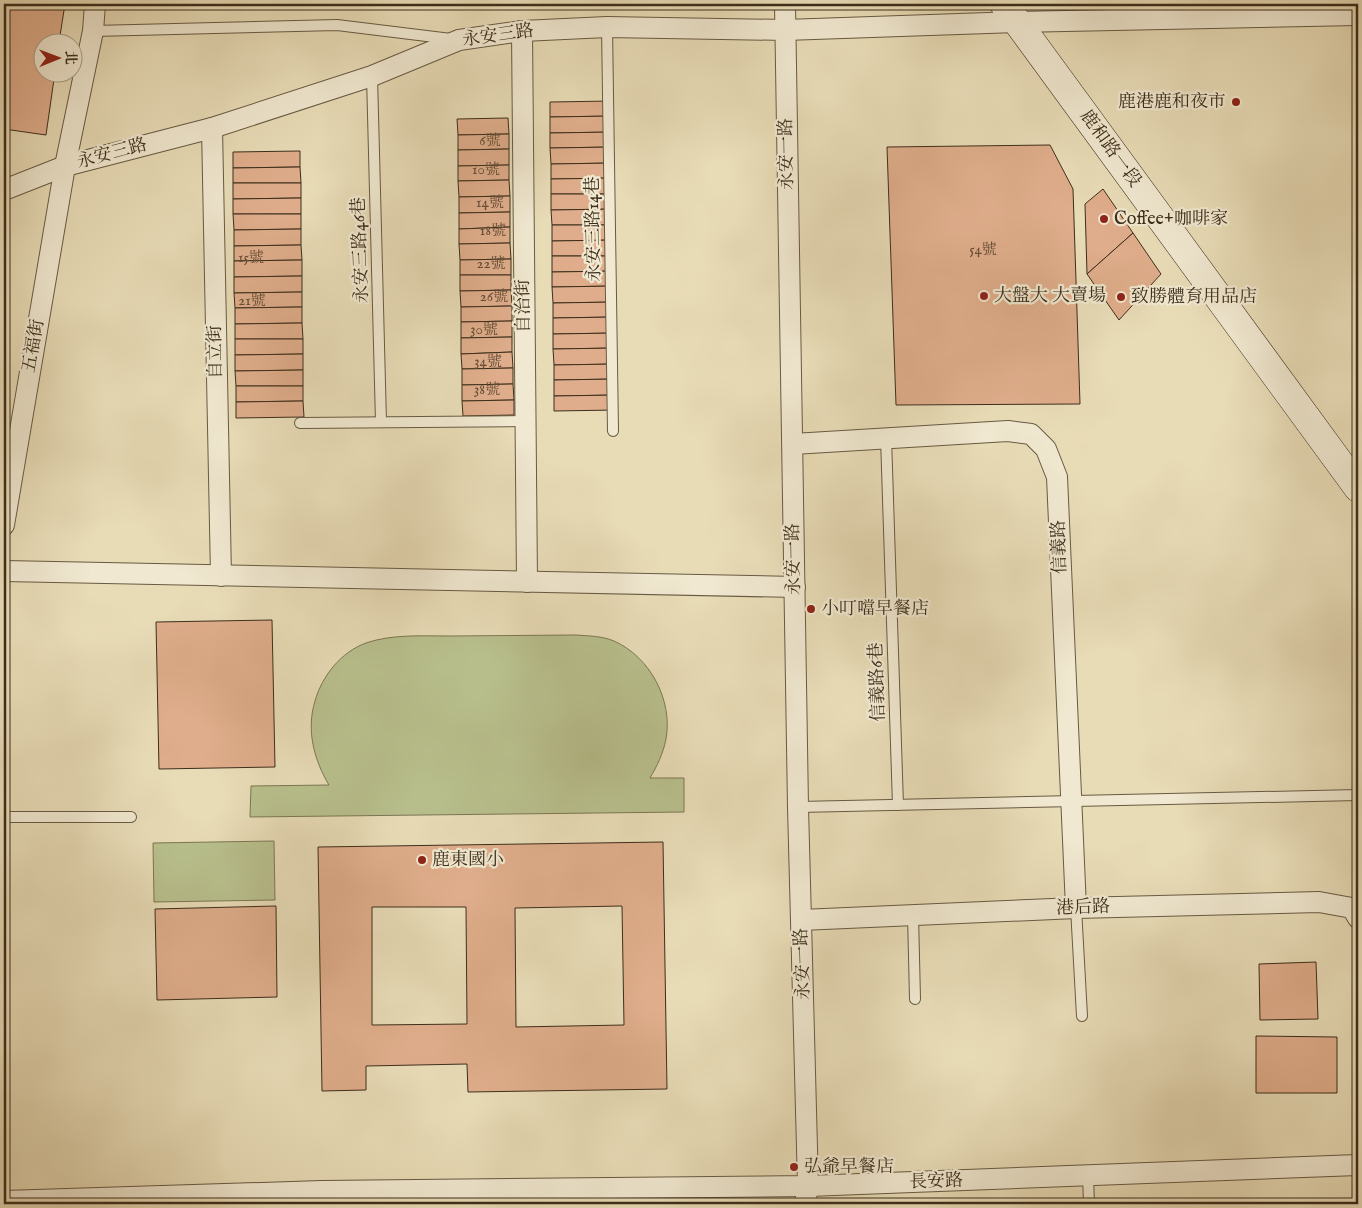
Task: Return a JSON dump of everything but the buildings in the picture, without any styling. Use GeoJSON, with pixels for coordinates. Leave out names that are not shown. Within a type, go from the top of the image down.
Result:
{"type":"FeatureCollection","features":[{"type":"Feature","properties":{"kind":"main road","name":"鹿和路一段"},"geometry":{"type":"LineString","coordinates":[[1011,13],[1358,488]]}},
{"type":"Feature","properties":{"kind":"street","name":"五福街"},"geometry":{"type":"LineString","coordinates":[[4,525],[65,166],[93,31],[95,4]]}},
{"type":"Feature","properties":{"kind":"street","name":"永安一路"},"geometry":{"type":"LineString","coordinates":[[785,4],[798,807],[807,1195]]}},
{"type":"Feature","properties":{"kind":"street","name":"永安三路"},"geometry":{"type":"LineString","coordinates":[[4,190],[65,166],[212,128],[372,76],[459,40],[522,31],[607,27],[784,30],[1011,13],[1358,16]]}},
{"type":"Feature","properties":{"kind":"street","name":"自治街"},"geometry":{"type":"LineString","coordinates":[[522,31],[527,582]]}},
{"type":"Feature","properties":{"kind":"street","name":"自立街"},"geometry":{"type":"LineString","coordinates":[[212,128],[221,576]]}},
{"type":"Feature","properties":{"kind":"street","name":"信義路"},"geometry":{"type":"LineString","coordinates":[[793,444],[1008,431],[1031,434],[1046,449],[1057,477],[1076,908]]}},
{"type":"Feature","properties":{"kind":"street"},"geometry":{"type":"LineString","coordinates":[[4,571],[795,588]]}},
{"type":"Feature","properties":{"kind":"street","name":"港后路"},"geometry":{"type":"LineString","coordinates":[[801,920],[1076,908],[1319,902],[1352,908],[1358,918]]}},
{"type":"Feature","properties":{"kind":"street","name":"長安路"},"geometry":{"type":"LineString","coordinates":[[4,1200],[807,1195],[1088,1176],[1358,1165]]}},
{"type":"Feature","properties":{"kind":"lane"},"geometry":{"type":"LineString","coordinates":[[93,31],[337,25],[459,40]]}},
{"type":"Feature","properties":{"kind":"lane","name":"永安三路14巷"},"geometry":{"type":"LineString","coordinates":[[607,27],[613,431]]}},
{"type":"Feature","properties":{"kind":"lane","name":"永安三路46巷"},"geometry":{"type":"LineString","coordinates":[[372,76],[382,422]]}},
{"type":"Feature","properties":{"kind":"lane"},"geometry":{"type":"LineString","coordinates":[[300,423],[526,421]]}},
{"type":"Feature","properties":{"kind":"lane","name":"信義路6巷"},"geometry":{"type":"LineString","coordinates":[[886,438],[898,805]]}},
{"type":"Feature","properties":{"kind":"lane"},"geometry":{"type":"LineString","coordinates":[[798,807],[1358,795]]}},
{"type":"Feature","properties":{"kind":"lane"},"geometry":{"type":"LineString","coordinates":[[4,817],[131,818]]}},
{"type":"Feature","properties":{"kind":"lane"},"geometry":{"type":"LineString","coordinates":[[1076,908],[1082,1016]]}},
{"type":"Feature","properties":{"kind":"lane"},"geometry":{"type":"LineString","coordinates":[[913,914],[915,999]]}},
{"type":"Feature","properties":{"kind":"lane"},"geometry":{"type":"LineString","coordinates":[[1088,1176],[1089,1204]]}},
{"type":"Feature","properties":{"kind":"green space"},"geometry":{"type":"Polygon","coordinates":[[[576,635],[605,638],[627,648],[648,669],[656,681],[666,709],[667,724],[663,750],[650,778],[684,778],[684,812],[250,817],[251,786],[329,785],[319,765],[313,744],[312,712],[322,683],[334,666],[348,652],[376,640],[407,636],[576,635]]]}},
{"type":"Feature","properties":{"kind":"green space"},"geometry":{"type":"Polygon","coordinates":[[[274,841],[275,900],[154,902],[153,843],[274,841]]]}},
{"type":"Feature","properties":{"kind":"place","name":"鹿港鹿和夜市"},"geometry":{"type":"Point","coordinates":[1236,102]}},
{"type":"Feature","properties":{"kind":"place","name":"Coffee+咖啡家"},"geometry":{"type":"Point","coordinates":[1104,219]}},
{"type":"Feature","properties":{"kind":"place","name":"大盤大 大賣場"},"geometry":{"type":"Point","coordinates":[984,296]}},
{"type":"Feature","properties":{"kind":"place","name":"致勝體育用品店"},"geometry":{"type":"Point","coordinates":[1121,297]}},
{"type":"Feature","properties":{"kind":"place","name":"小叮噹早餐店"},"geometry":{"type":"Point","coordinates":[811,609]}},
{"type":"Feature","properties":{"kind":"place","name":"鹿東國小"},"geometry":{"type":"Point","coordinates":[422,860]}},
{"type":"Feature","properties":{"kind":"place","name":"弘爺早餐店"},"geometry":{"type":"Point","coordinates":[794,1167]}}]}
